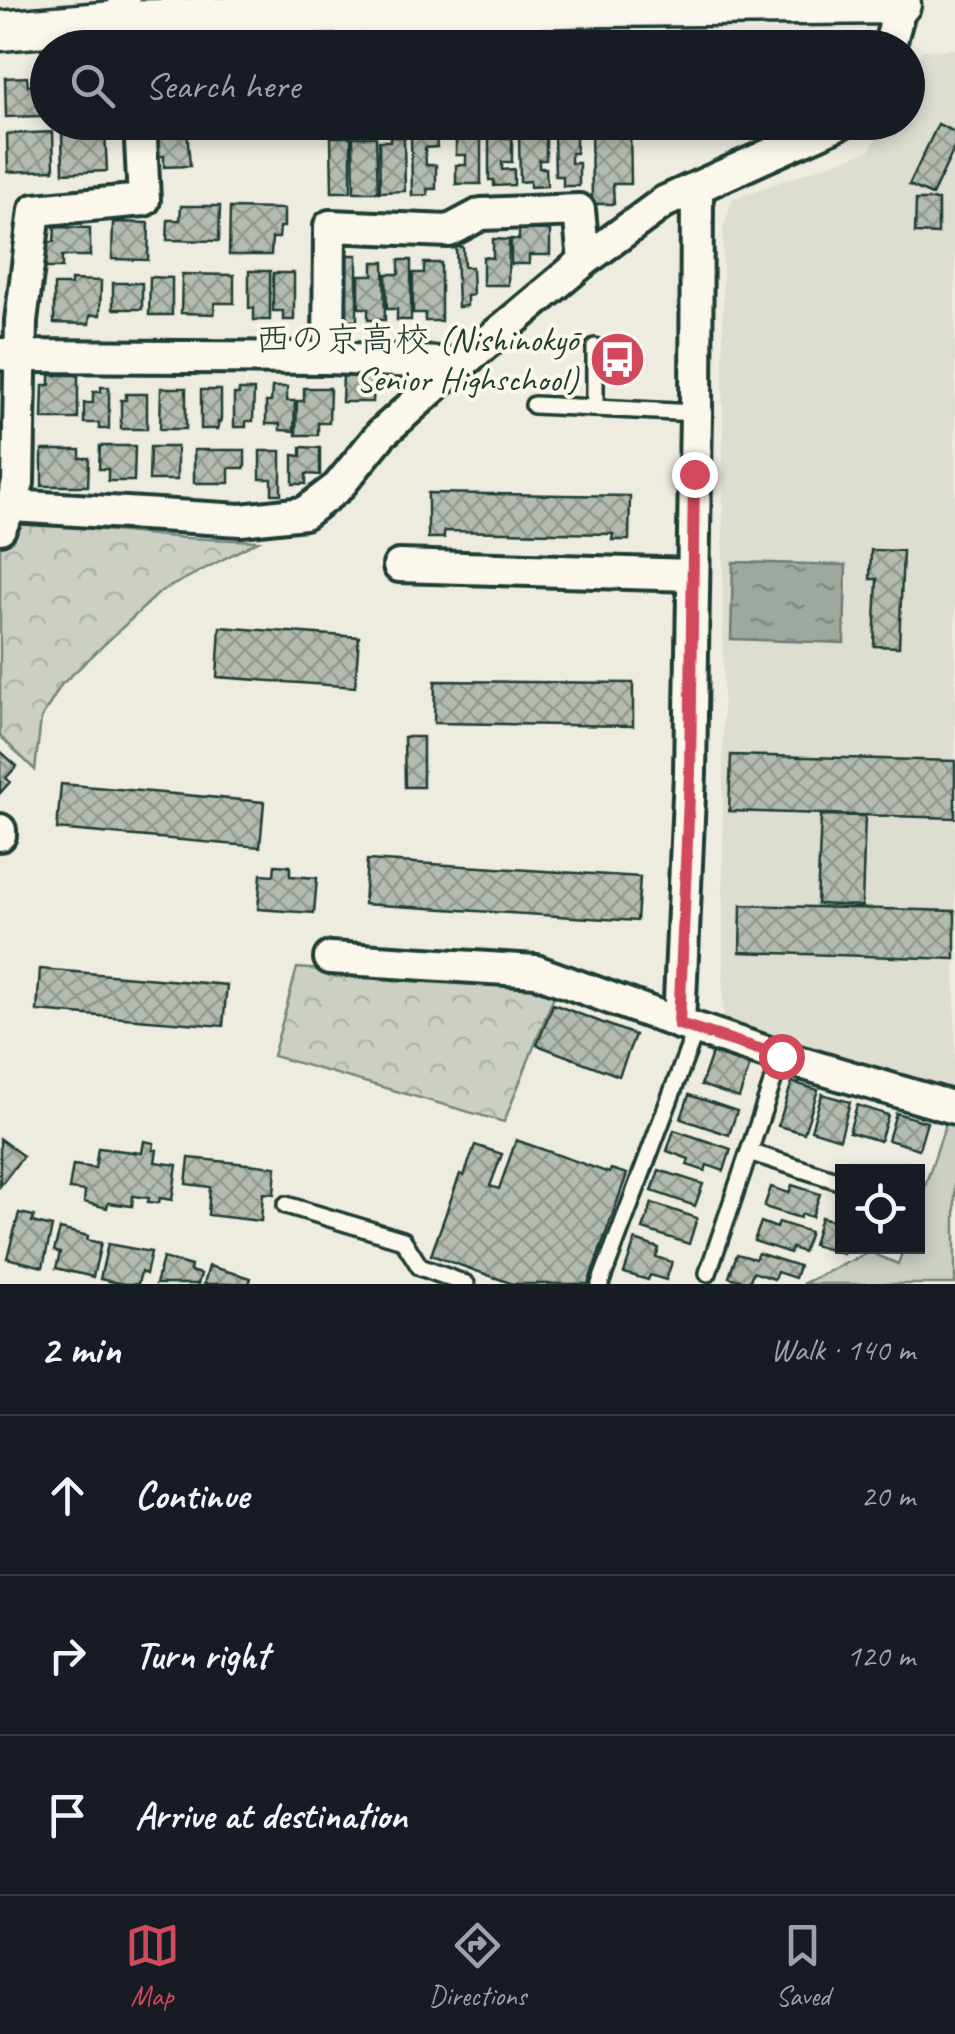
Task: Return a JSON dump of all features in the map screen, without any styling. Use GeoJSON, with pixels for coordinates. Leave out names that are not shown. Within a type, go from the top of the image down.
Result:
{"type":"FeatureCollection","features":[{"type":"Feature","properties":{"kind":"street"},"geometry":{"type":"LineString","coordinates":[[0,31],[601,7],[905,1],[895,30]]}},
{"type":"Feature","properties":{"kind":"street"},"geometry":{"type":"LineString","coordinates":[[141,140],[144,200],[35,210],[20,322],[10,355],[18,483],[6,517],[242,520],[304,513],[338,487],[381,434],[584,261],[664,202],[802,140]]}},
{"type":"Feature","properties":{"kind":"street"},"geometry":{"type":"LineString","coordinates":[[687,1026],[697,188]]}},
{"type":"Feature","properties":{"kind":"street"},"geometry":{"type":"LineString","coordinates":[[329,358],[330,226],[450,231],[480,214],[580,210],[584,261]]}},
{"type":"Feature","properties":{"kind":"street"},"geometry":{"type":"LineString","coordinates":[[10,355],[329,358],[462,364]]}},
{"type":"Feature","properties":{"kind":"street"},"geometry":{"type":"LineString","coordinates":[[398,566],[692,575]]}},
{"type":"Feature","properties":{"kind":"street"},"geometry":{"type":"LineString","coordinates":[[330,958],[536,971],[687,1026],[955,1108]]}},
{"type":"Feature","properties":{"kind":"lane"},"geometry":{"type":"LineString","coordinates":[[595,348],[595,408]]}},
{"type":"Feature","properties":{"kind":"lane"},"geometry":{"type":"LineString","coordinates":[[534,405],[696,413]]}},
{"type":"Feature","properties":{"kind":"lane"},"geometry":{"type":"LineString","coordinates":[[600,1284],[687,1026]]}},
{"type":"Feature","properties":{"kind":"lane"},"geometry":{"type":"LineString","coordinates":[[708,1273],[781,1056]]}},
{"type":"Feature","properties":{"kind":"lane"},"geometry":{"type":"LineString","coordinates":[[749,1152],[835,1180]]}},
{"type":"Feature","properties":{"kind":"lane"},"geometry":{"type":"LineString","coordinates":[[286,1205],[402,1240],[420,1267],[466,1284]]}},
{"type":"Feature","properties":{"kind":"shaded area"},"geometry":{"type":"Polygon","coordinates":[[[955,49],[955,1092],[723,1024],[723,230],[732,199],[870,150],[875,140],[925,140],[925,50],[955,49]]]}},
{"type":"Feature","properties":{"kind":"green space"},"geometry":{"type":"Polygon","coordinates":[[[10,521],[258,541],[160,592],[61,685],[41,719],[35,770],[0,736],[0,547],[10,521]]]}},
{"type":"Feature","properties":{"kind":"green space"},"geometry":{"type":"Polygon","coordinates":[[[297,968],[523,985],[554,996],[504,1122],[273,1056],[297,968]]]}},
{"type":"Feature","properties":{"kind":"green space"},"geometry":{"type":"Polygon","coordinates":[[[949,1114],[955,1116],[955,1284],[802,1284],[866,1254],[898,1264],[902,1254],[925,1254],[925,1186],[949,1114]]]}},
{"type":"Feature","properties":{"kind":"water"},"geometry":{"type":"Polygon","coordinates":[[[733,562],[846,565],[844,643],[731,639],[733,562]]]}},
{"type":"Feature","properties":{"kind":"building"},"geometry":{"type":"Polygon","coordinates":[[[27,77],[30,116],[6,117],[5,78],[27,77]]]}},
{"type":"Feature","properties":{"kind":"building"},"geometry":{"type":"Polygon","coordinates":[[[938,124],[955,132],[955,147],[932,195],[909,185],[938,124]]]}},
{"type":"Feature","properties":{"kind":"building"},"geometry":{"type":"Polygon","coordinates":[[[30,133],[30,140],[53,140],[54,170],[8,172],[7,134],[30,133]]]}},
{"type":"Feature","properties":{"kind":"building"},"geometry":{"type":"Polygon","coordinates":[[[62,140],[105,140],[107,171],[63,173],[62,140]]]}},
{"type":"Feature","properties":{"kind":"building"},"geometry":{"type":"Polygon","coordinates":[[[156,140],[188,140],[190,166],[164,167],[164,156],[157,156],[156,140]]]}},
{"type":"Feature","properties":{"kind":"building"},"geometry":{"type":"Polygon","coordinates":[[[331,140],[351,140],[351,192],[332,192],[331,140]]]}},
{"type":"Feature","properties":{"kind":"building"},"geometry":{"type":"Polygon","coordinates":[[[353,140],[376,140],[378,192],[354,192],[353,140]]]}},
{"type":"Feature","properties":{"kind":"building"},"geometry":{"type":"Polygon","coordinates":[[[404,140],[405,191],[380,192],[379,141],[404,140]]]}},
{"type":"Feature","properties":{"kind":"building"},"geometry":{"type":"Polygon","coordinates":[[[411,140],[436,140],[437,147],[425,148],[426,165],[436,165],[436,189],[427,189],[428,195],[412,196],[411,140]]]}},
{"type":"Feature","properties":{"kind":"building"},"geometry":{"type":"Polygon","coordinates":[[[456,140],[481,140],[481,184],[456,184],[456,165],[466,165],[466,155],[456,155],[456,140]]]}},
{"type":"Feature","properties":{"kind":"building"},"geometry":{"type":"Polygon","coordinates":[[[489,140],[512,140],[512,162],[502,162],[502,170],[514,169],[514,185],[494,186],[494,180],[489,180],[489,140]]]}},
{"type":"Feature","properties":{"kind":"building"},"geometry":{"type":"Polygon","coordinates":[[[519,140],[546,140],[546,160],[539,160],[539,168],[546,168],[547,186],[530,187],[530,181],[520,182],[519,140]]]}},
{"type":"Feature","properties":{"kind":"building"},"geometry":{"type":"Polygon","coordinates":[[[554,140],[576,140],[571,163],[579,163],[579,186],[563,186],[563,176],[555,176],[554,140]]]}},
{"type":"Feature","properties":{"kind":"building"},"geometry":{"type":"Polygon","coordinates":[[[591,140],[630,140],[631,184],[613,184],[614,204],[592,204],[591,140]]]}},
{"type":"Feature","properties":{"kind":"building"},"geometry":{"type":"Polygon","coordinates":[[[916,200],[938,200],[938,234],[915,233],[916,200]]]}},
{"type":"Feature","properties":{"kind":"building"},"geometry":{"type":"Polygon","coordinates":[[[181,206],[220,206],[219,241],[167,240],[168,220],[180,220],[181,206]]]}},
{"type":"Feature","properties":{"kind":"building"},"geometry":{"type":"Polygon","coordinates":[[[230,208],[284,209],[284,227],[280,227],[279,238],[272,238],[271,255],[229,255],[230,208]]]}},
{"type":"Feature","properties":{"kind":"building"},"geometry":{"type":"Polygon","coordinates":[[[113,222],[149,223],[148,260],[112,259],[113,222]]]}},
{"type":"Feature","properties":{"kind":"building"},"geometry":{"type":"Polygon","coordinates":[[[55,227],[90,228],[90,256],[62,256],[62,268],[44,268],[45,242],[54,242],[55,227]]]}},
{"type":"Feature","properties":{"kind":"building"},"geometry":{"type":"Polygon","coordinates":[[[519,229],[550,230],[550,255],[529,255],[529,264],[511,264],[511,239],[519,240],[519,229]]]}},
{"type":"Feature","properties":{"kind":"building"},"geometry":{"type":"Polygon","coordinates":[[[493,239],[509,240],[508,285],[483,285],[483,257],[493,258],[493,239]]]}},
{"type":"Feature","properties":{"kind":"building"},"geometry":{"type":"Polygon","coordinates":[[[456,247],[463,247],[464,267],[472,267],[473,295],[467,296],[467,306],[458,307],[456,247]]]}},
{"type":"Feature","properties":{"kind":"building"},"geometry":{"type":"Polygon","coordinates":[[[340,255],[357,255],[357,321],[342,321],[340,255]]]}},
{"type":"Feature","properties":{"kind":"building"},"geometry":{"type":"Polygon","coordinates":[[[399,260],[411,260],[411,320],[397,320],[397,309],[387,309],[386,274],[399,274],[399,260]]]}},
{"type":"Feature","properties":{"kind":"building"},"geometry":{"type":"Polygon","coordinates":[[[373,262],[384,262],[385,320],[368,320],[368,308],[359,308],[359,275],[373,275],[373,262]]]}},
{"type":"Feature","properties":{"kind":"building"},"geometry":{"type":"Polygon","coordinates":[[[424,263],[441,263],[441,321],[425,321],[425,313],[413,313],[413,273],[424,273],[424,263]]]}},
{"type":"Feature","properties":{"kind":"building"},"geometry":{"type":"Polygon","coordinates":[[[249,271],[270,271],[270,320],[254,320],[254,308],[249,308],[249,271]]]}},
{"type":"Feature","properties":{"kind":"building"},"geometry":{"type":"Polygon","coordinates":[[[273,273],[294,273],[294,320],[283,320],[283,311],[273,311],[273,273]]]}},
{"type":"Feature","properties":{"kind":"building"},"geometry":{"type":"Polygon","coordinates":[[[182,274],[234,275],[234,303],[215,303],[214,314],[181,313],[182,274]]]}},
{"type":"Feature","properties":{"kind":"building"},"geometry":{"type":"Polygon","coordinates":[[[150,277],[172,278],[172,315],[149,315],[150,277]]]}},
{"type":"Feature","properties":{"kind":"building"},"geometry":{"type":"Polygon","coordinates":[[[71,280],[101,281],[100,315],[90,315],[89,324],[54,323],[54,285],[71,285],[71,280]]]}},
{"type":"Feature","properties":{"kind":"building"},"geometry":{"type":"Polygon","coordinates":[[[113,283],[142,283],[142,309],[113,309],[113,283]]]}},
{"type":"Feature","properties":{"kind":"building"},"geometry":{"type":"Polygon","coordinates":[[[50,375],[78,375],[78,419],[42,419],[43,385],[50,385],[50,375]]]}},
{"type":"Feature","properties":{"kind":"building"},"geometry":{"type":"Polygon","coordinates":[[[343,375],[374,375],[373,402],[342,402],[343,375]]]}},
{"type":"Feature","properties":{"kind":"building"},"geometry":{"type":"Polygon","coordinates":[[[101,387],[109,387],[109,429],[99,429],[99,423],[84,423],[84,403],[93,403],[93,392],[101,392],[101,387]]]}},
{"type":"Feature","properties":{"kind":"building"},"geometry":{"type":"Polygon","coordinates":[[[272,387],[287,387],[287,401],[295,401],[294,431],[280,430],[280,424],[266,424],[266,402],[271,402],[272,387]]]}},
{"type":"Feature","properties":{"kind":"building"},"geometry":{"type":"Polygon","coordinates":[[[161,388],[186,388],[186,429],[160,429],[161,388]]]}},
{"type":"Feature","properties":{"kind":"building"},"geometry":{"type":"Polygon","coordinates":[[[304,388],[330,388],[329,423],[318,423],[318,435],[296,435],[297,401],[304,401],[304,388]]]}},
{"type":"Feature","properties":{"kind":"building"},"geometry":{"type":"Polygon","coordinates":[[[201,390],[221,390],[218,429],[201,429],[201,390]]]}},
{"type":"Feature","properties":{"kind":"building"},"geometry":{"type":"Polygon","coordinates":[[[239,390],[254,390],[253,421],[246,421],[246,427],[234,427],[234,394],[239,394],[239,390]]]}},
{"type":"Feature","properties":{"kind":"building"},"geometry":{"type":"Polygon","coordinates":[[[126,394],[147,394],[147,429],[121,429],[121,400],[126,400],[126,394]]]}},
{"type":"Feature","properties":{"kind":"building"},"geometry":{"type":"Polygon","coordinates":[[[100,446],[135,446],[134,481],[108,481],[108,469],[99,469],[100,446]]]}},
{"type":"Feature","properties":{"kind":"building"},"geometry":{"type":"Polygon","coordinates":[[[150,447],[177,447],[177,480],[149,480],[150,447]]]}},
{"type":"Feature","properties":{"kind":"building"},"geometry":{"type":"Polygon","coordinates":[[[301,447],[320,448],[320,475],[306,474],[306,484],[293,484],[293,455],[301,456],[301,447]]]}},
{"type":"Feature","properties":{"kind":"building"},"geometry":{"type":"Polygon","coordinates":[[[42,450],[80,450],[80,458],[89,458],[88,486],[42,486],[42,450]]]}},
{"type":"Feature","properties":{"kind":"building"},"geometry":{"type":"Polygon","coordinates":[[[194,450],[245,450],[245,468],[229,468],[229,483],[194,483],[194,450]]]}},
{"type":"Feature","properties":{"kind":"building"},"geometry":{"type":"Polygon","coordinates":[[[260,451],[281,451],[281,494],[272,494],[272,479],[260,479],[260,451]]]}},
{"type":"Feature","properties":{"kind":"building"},"geometry":{"type":"Polygon","coordinates":[[[428,493],[630,496],[629,540],[612,540],[613,534],[444,531],[444,538],[428,538],[428,493]]]}},
{"type":"Feature","properties":{"kind":"building"},"geometry":{"type":"Polygon","coordinates":[[[871,550],[903,551],[899,647],[874,646],[877,579],[870,579],[871,550]]]}},
{"type":"Feature","properties":{"kind":"building"},"geometry":{"type":"Polygon","coordinates":[[[220,627],[359,637],[355,687],[217,677],[220,627]]]}},
{"type":"Feature","properties":{"kind":"building"},"geometry":{"type":"Polygon","coordinates":[[[435,681],[633,683],[633,726],[434,723],[435,681]]]}},
{"type":"Feature","properties":{"kind":"building"},"geometry":{"type":"Polygon","coordinates":[[[404,737],[423,737],[423,787],[405,787],[404,737]]]}},
{"type":"Feature","properties":{"kind":"building"},"geometry":{"type":"Polygon","coordinates":[[[0,751],[17,766],[0,793],[0,751]]]}},
{"type":"Feature","properties":{"kind":"building"},"geometry":{"type":"Polygon","coordinates":[[[731,755],[955,761],[955,818],[729,811],[731,755]]]}},
{"type":"Feature","properties":{"kind":"building"},"geometry":{"type":"Polygon","coordinates":[[[61,784],[264,802],[260,847],[57,829],[61,784]]]}},
{"type":"Feature","properties":{"kind":"building"},"geometry":{"type":"Polygon","coordinates":[[[821,815],[865,816],[862,906],[817,904],[821,815]]]}},
{"type":"Feature","properties":{"kind":"building"},"geometry":{"type":"Polygon","coordinates":[[[367,860],[640,877],[637,921],[364,904],[367,860]]]}},
{"type":"Feature","properties":{"kind":"building"},"geometry":{"type":"Polygon","coordinates":[[[275,865],[290,866],[290,876],[317,878],[314,913],[258,909],[261,874],[274,875],[275,865]]]}},
{"type":"Feature","properties":{"kind":"building"},"geometry":{"type":"Polygon","coordinates":[[[741,905],[955,911],[955,959],[740,952],[741,905]]]}},
{"type":"Feature","properties":{"kind":"building"},"geometry":{"type":"Polygon","coordinates":[[[40,969],[227,985],[223,1026],[37,1011],[40,969]]]}},
{"type":"Feature","properties":{"kind":"building"},"geometry":{"type":"Polygon","coordinates":[[[553,1004],[635,1035],[619,1076],[537,1045],[553,1004]]]}},
{"type":"Feature","properties":{"kind":"building"},"geometry":{"type":"Polygon","coordinates":[[[712,1053],[750,1065],[739,1098],[701,1085],[712,1053]]]}},
{"type":"Feature","properties":{"kind":"building"},"geometry":{"type":"Polygon","coordinates":[[[792,1082],[818,1090],[804,1133],[778,1126],[792,1082]]]}},
{"type":"Feature","properties":{"kind":"building"},"geometry":{"type":"Polygon","coordinates":[[[822,1094],[850,1102],[840,1139],[811,1130],[822,1094]]]}},
{"type":"Feature","properties":{"kind":"building"},"geometry":{"type":"Polygon","coordinates":[[[689,1095],[737,1111],[729,1135],[681,1119],[689,1095]]]}},
{"type":"Feature","properties":{"kind":"building"},"geometry":{"type":"Polygon","coordinates":[[[857,1105],[888,1115],[880,1141],[849,1132],[857,1105]]]}},
{"type":"Feature","properties":{"kind":"building"},"geometry":{"type":"Polygon","coordinates":[[[896,1113],[927,1122],[919,1149],[888,1140],[896,1113]]]}},
{"type":"Feature","properties":{"kind":"building"},"geometry":{"type":"Polygon","coordinates":[[[674,1130],[731,1149],[724,1171],[707,1165],[705,1171],[687,1165],[689,1159],[667,1151],[674,1130]]]}},
{"type":"Feature","properties":{"kind":"building"},"geometry":{"type":"Polygon","coordinates":[[[0,1139],[23,1156],[0,1186],[0,1139]]]}},
{"type":"Feature","properties":{"kind":"building"},"geometry":{"type":"Polygon","coordinates":[[[516,1140],[609,1173],[611,1169],[627,1174],[588,1284],[513,1284],[431,1255],[460,1174],[464,1176],[475,1145],[502,1154],[490,1186],[499,1189],[516,1140]]]}},
{"type":"Feature","properties":{"kind":"building"},"geometry":{"type":"Polygon","coordinates":[[[144,1141],[154,1143],[155,1162],[177,1165],[172,1200],[148,1202],[149,1198],[133,1196],[132,1206],[108,1203],[107,1208],[84,1202],[85,1191],[69,1189],[73,1165],[95,1168],[98,1148],[142,1153],[144,1141]]]}},
{"type":"Feature","properties":{"kind":"building"},"geometry":{"type":"Polygon","coordinates":[[[189,1158],[276,1167],[274,1194],[263,1193],[261,1221],[208,1215],[210,1187],[186,1184],[189,1158]]]}},
{"type":"Feature","properties":{"kind":"building"},"geometry":{"type":"Polygon","coordinates":[[[659,1170],[703,1184],[695,1206],[652,1191],[659,1170]]]}},
{"type":"Feature","properties":{"kind":"building"},"geometry":{"type":"Polygon","coordinates":[[[792,1185],[820,1194],[812,1217],[802,1214],[800,1218],[764,1207],[771,1187],[789,1193],[792,1185]]]}},
{"type":"Feature","properties":{"kind":"building"},"geometry":{"type":"Polygon","coordinates":[[[652,1203],[697,1218],[689,1244],[643,1229],[652,1203]]]}},
{"type":"Feature","properties":{"kind":"building"},"geometry":{"type":"Polygon","coordinates":[[[19,1213],[34,1216],[32,1222],[52,1227],[43,1267],[7,1258],[19,1213]]]}},
{"type":"Feature","properties":{"kind":"building"},"geometry":{"type":"Polygon","coordinates":[[[821,1217],[835,1221],[835,1252],[813,1245],[821,1217]]]}},
{"type":"Feature","properties":{"kind":"building"},"geometry":{"type":"Polygon","coordinates":[[[761,1222],[777,1228],[779,1222],[810,1232],[803,1252],[792,1248],[790,1253],[754,1241],[761,1222]]]}},
{"type":"Feature","properties":{"kind":"building"},"geometry":{"type":"Polygon","coordinates":[[[60,1229],[101,1243],[93,1277],[56,1268],[60,1253],[54,1251],[60,1229]]]}},
{"type":"Feature","properties":{"kind":"building"},"geometry":{"type":"Polygon","coordinates":[[[635,1240],[659,1248],[656,1257],[672,1262],[666,1280],[624,1273],[635,1240]]]}},
{"type":"Feature","properties":{"kind":"building"},"geometry":{"type":"Polygon","coordinates":[[[108,1244],[151,1252],[146,1274],[141,1272],[138,1284],[100,1279],[108,1244]]]}},
{"type":"Feature","properties":{"kind":"building"},"geometry":{"type":"Polygon","coordinates":[[[758,1253],[799,1266],[795,1278],[777,1272],[774,1279],[753,1272],[749,1283],[729,1277],[737,1254],[755,1259],[758,1253]]]}},
{"type":"Feature","properties":{"kind":"building"},"geometry":{"type":"Polygon","coordinates":[[[163,1258],[191,1266],[190,1271],[201,1274],[198,1284],[156,1284],[163,1258]]]}},
{"type":"Feature","properties":{"kind":"building"},"geometry":{"type":"Polygon","coordinates":[[[209,1266],[251,1278],[249,1284],[204,1284],[209,1266]]]}},
{"type":"Feature","properties":{"kind":"place","name":"西の京高校 (Nishinokyō Senior Highschool)"},"geometry":{"type":"Point","coordinates":[617,359]}},
{"type":"Feature","properties":{"kind":"route"},"geometry":{"type":"LineString","coordinates":[[694,474],[690,773],[679,1024],[781,1056]]}}]}
